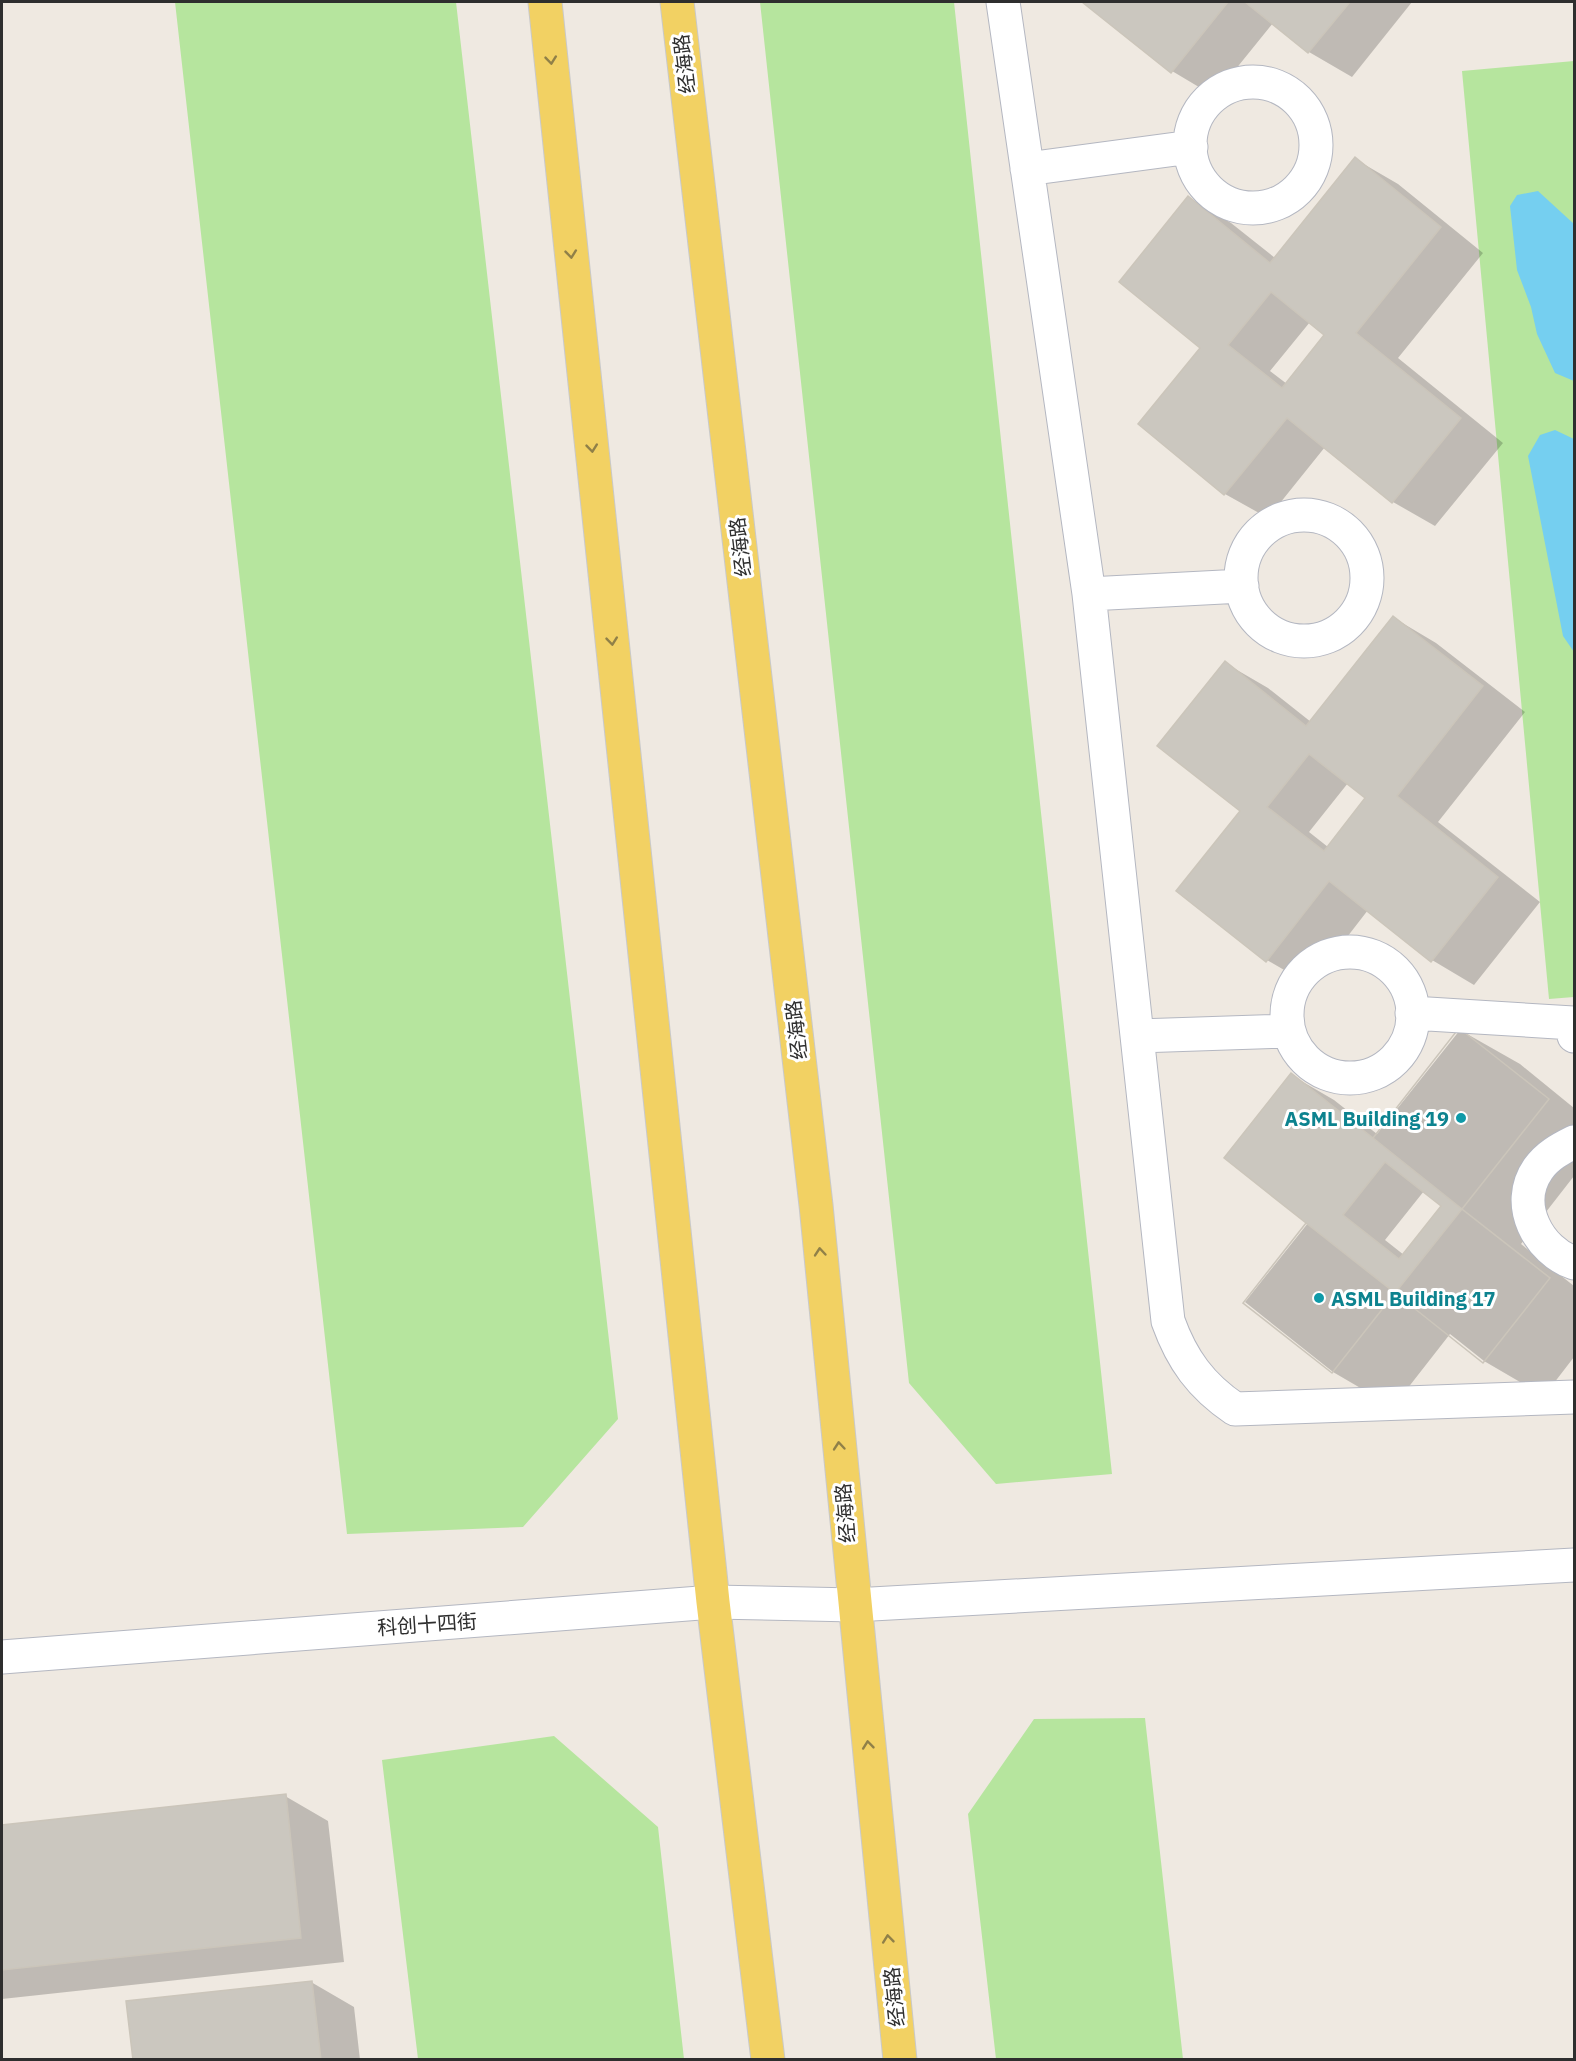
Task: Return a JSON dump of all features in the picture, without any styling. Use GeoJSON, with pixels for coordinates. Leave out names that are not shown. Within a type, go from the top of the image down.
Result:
{"type":"FeatureCollection","features":[{"type":"Feature","properties":{"kind":"main road"},"geometry":{"type":"LineString","coordinates":[[545,2],[713,1602],[768,2060]]}},
{"type":"Feature","properties":{"kind":"main road","name":"经海路"},"geometry":{"type":"LineString","coordinates":[[677,2],[816,1205],[900,2060]]}},
{"type":"Feature","properties":{"kind":"street"},"geometry":{"type":"LineString","coordinates":[[1003,2],[1089,594],[1168,1322],[1183,1358],[1213,1393],[1235,1409],[1575,1397]]}},
{"type":"Feature","properties":{"kind":"street"},"geometry":{"type":"LineString","coordinates":[[1028,169],[1191,147]]}},
{"type":"Feature","properties":{"kind":"street"},"geometry":{"type":"LineString","coordinates":[[1089,594],[1242,586]]}},
{"type":"Feature","properties":{"kind":"street"},"geometry":{"type":"LineString","coordinates":[[1359,952],[1382,961],[1401,977],[1411,1000],[1412,1013],[1412,1024],[1404,1048],[1388,1066],[1365,1077],[1341,1078],[1317,1070],[1299,1054],[1288,1031],[1287,1006],[1295,983],[1311,964],[1334,954],[1359,952]]}},
{"type":"Feature","properties":{"kind":"street"},"geometry":{"type":"LineString","coordinates":[[1412,1013],[1573,1023],[1575,1035]]}},
{"type":"Feature","properties":{"kind":"street"},"geometry":{"type":"LineString","coordinates":[[1138,1036],[1288,1031]]}},
{"type":"Feature","properties":{"kind":"street"},"geometry":{"type":"LineString","coordinates":[[1575,1142],[1553,1152],[1536,1171],[1529,1194],[1530,1218],[1541,1241],[1559,1258],[1575,1263]]}},
{"type":"Feature","properties":{"kind":"street","name":"科创十四街"},"geometry":{"type":"LineString","coordinates":[[2,1657],[713,1602],[854,1605],[1575,1565]]}},
{"type":"Feature","properties":{"kind":"green space"},"geometry":{"type":"Polygon","coordinates":[[[175,2],[456,2],[618,1419],[523,1527],[347,1534],[175,2]]]}},
{"type":"Feature","properties":{"kind":"green space"},"geometry":{"type":"Polygon","coordinates":[[[760,2],[954,2],[1112,1474],[996,1484],[909,1383],[760,2]]]}},
{"type":"Feature","properties":{"kind":"green space"},"geometry":{"type":"Polygon","coordinates":[[[1574,61],[1574,997],[1549,999],[1462,71],[1574,61]]]}},
{"type":"Feature","properties":{"kind":"green space"},"geometry":{"type":"Polygon","coordinates":[[[1145,1718],[1183,2059],[996,2059],[968,1814],[1034,1719],[1145,1718]]]}},
{"type":"Feature","properties":{"kind":"green space"},"geometry":{"type":"Polygon","coordinates":[[[554,1736],[658,1827],[684,2059],[418,2059],[382,1760],[554,1736]]]}},
{"type":"Feature","properties":{"kind":"water"},"geometry":{"type":"Polygon","coordinates":[[[1538,191],[1574,224],[1574,381],[1555,373],[1537,334],[1531,307],[1517,270],[1510,206],[1517,195],[1538,191]]]}},
{"type":"Feature","properties":{"kind":"water"},"geometry":{"type":"Polygon","coordinates":[[[1555,430],[1574,439],[1574,652],[1563,636],[1528,456],[1540,435],[1555,430]]]}},
{"type":"Feature","properties":{"kind":"building"},"geometry":{"type":"Polygon","coordinates":[[[1082,2],[1228,2],[1171,73],[1082,2]]]}},
{"type":"Feature","properties":{"kind":"building"},"geometry":{"type":"Polygon","coordinates":[[[1245,2],[1350,2],[1308,53],[1245,2]]]}},
{"type":"Feature","properties":{"kind":"building"},"geometry":{"type":"Polygon","coordinates":[[[1355,157],[1441,227],[1356,333],[1461,418],[1392,503],[1287,418],[1224,495],[1138,424],[1200,348],[1119,282],[1188,196],[1270,263],[1355,157]],[[1271,292],[1228,345],[1282,388],[1324,335],[1271,292]]]}},
{"type":"Feature","properties":{"kind":"building"},"geometry":{"type":"Polygon","coordinates":[[[1393,616],[1483,686],[1397,796],[1498,877],[1431,962],[1329,881],[1266,962],[1176,891],[1240,811],[1157,746],[1225,661],[1306,726],[1393,616]],[[1309,754],[1267,807],[1324,851],[1365,798],[1309,754]]]}},
{"type":"Feature","properties":{"kind":"building"},"geometry":{"type":"Polygon","coordinates":[[[1459,1028],[1549,1099],[1462,1209],[1550,1278],[1483,1363],[1395,1293],[1332,1373],[1243,1303],[1306,1223],[1224,1158],[1291,1073],[1373,1138],[1459,1028]],[[1385,1162],[1343,1215],[1399,1259],[1441,1206],[1385,1162]]]}},
{"type":"Feature","properties":{"kind":"building","name":"ASML Building 19"},"geometry":{"type":"Polygon","coordinates":[[[1459,1028],[1549,1099],[1462,1209],[1373,1138],[1459,1028]]]}},
{"type":"Feature","properties":{"kind":"building"},"geometry":{"type":"Polygon","coordinates":[[[1462,1209],[1550,1278],[1483,1363],[1395,1293],[1462,1209]]]}},
{"type":"Feature","properties":{"kind":"building","name":"ASML Building 17"},"geometry":{"type":"Polygon","coordinates":[[[1306,1223],[1395,1293],[1332,1373],[1243,1303],[1306,1223]]]}},
{"type":"Feature","properties":{"kind":"building"},"geometry":{"type":"Polygon","coordinates":[[[286,1794],[301,1938],[2,1970],[2,1825],[286,1794]]]}},
{"type":"Feature","properties":{"kind":"building"},"geometry":{"type":"Polygon","coordinates":[[[312,1981],[321,2060],[133,2060],[126,2001],[312,1981]]]}},
{"type":"Feature","properties":{"kind":"place","name":"ASML Building 19"},"geometry":{"type":"Point","coordinates":[1461,1118]}},
{"type":"Feature","properties":{"kind":"place","name":"ASML Building 17"},"geometry":{"type":"Point","coordinates":[1319,1298]}}]}
